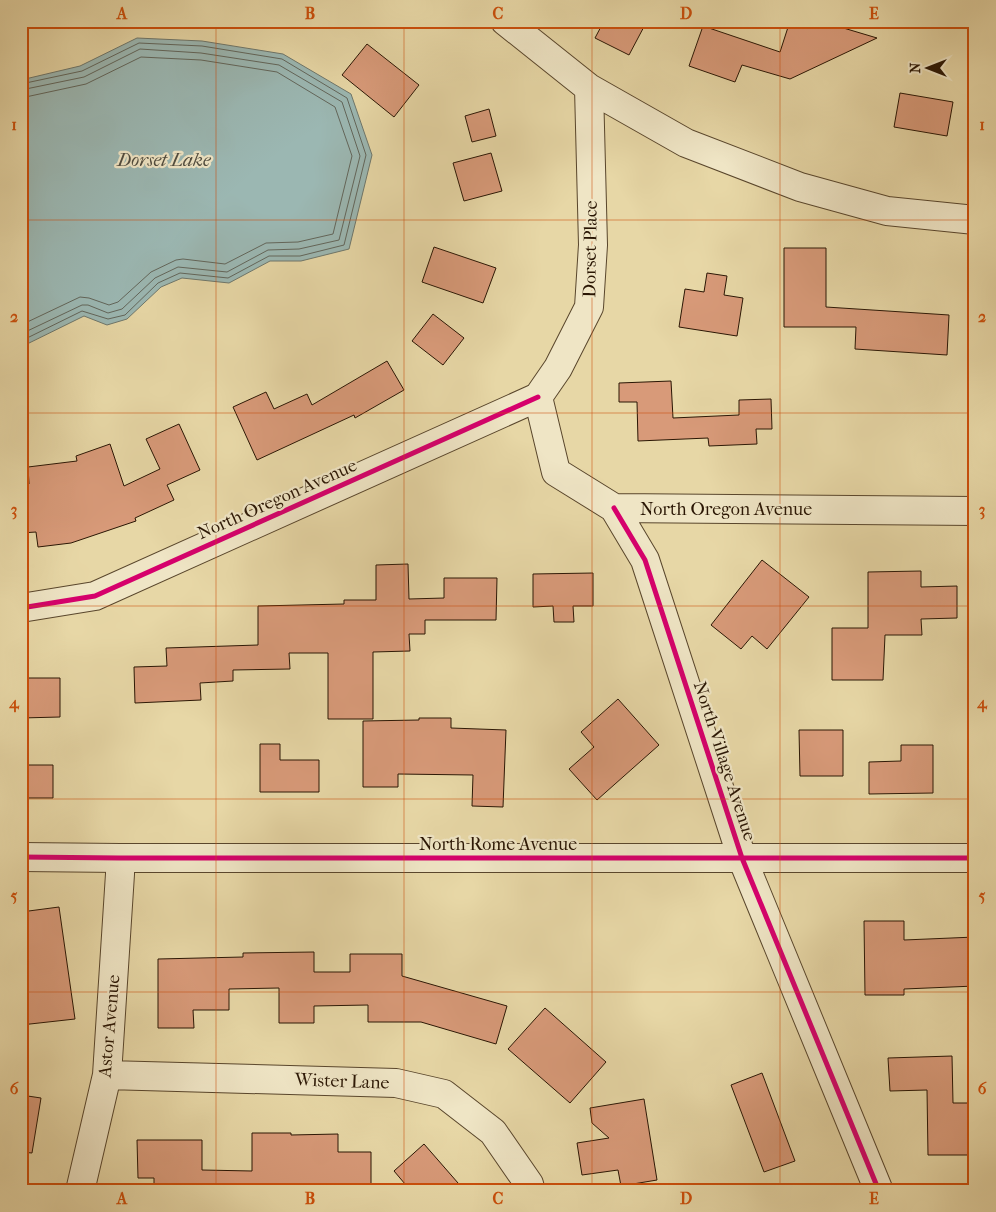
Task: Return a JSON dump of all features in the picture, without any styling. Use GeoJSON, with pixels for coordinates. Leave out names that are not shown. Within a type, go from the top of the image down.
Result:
{"type":"FeatureCollection","features":[{"type":"Feature","properties":{"kind":"street"},"geometry":{"type":"LineString","coordinates":[[505,21],[589,88],[686,143],[800,187],[887,211],[975,220]]}},
{"type":"Feature","properties":{"kind":"street","name":"Dorset Place"},"geometry":{"type":"LineString","coordinates":[[538,397],[558,368],[589,307],[593,244],[589,88]]}},
{"type":"Feature","properties":{"kind":"street","name":"North Oregon Avenue"},"geometry":{"type":"LineString","coordinates":[[21,608],[95,596],[538,397],[556,472],[614,508],[975,511]]}},
{"type":"Feature","properties":{"kind":"street","name":"North Village Avenue"},"geometry":{"type":"LineString","coordinates":[[614,508],[645,560],[742,858],[880,1191]]}},
{"type":"Feature","properties":{"kind":"street","name":"North Rome Avenue"},"geometry":{"type":"LineString","coordinates":[[21,857],[975,858]]}},
{"type":"Feature","properties":{"kind":"street","name":"Astor Avenue"},"geometry":{"type":"LineString","coordinates":[[80,1191],[107,1075],[120,858]]}},
{"type":"Feature","properties":{"kind":"street","name":"Wister Lane"},"geometry":{"type":"LineString","coordinates":[[107,1075],[396,1083],[444,1094],[493,1132],[529,1184],[531,1191]]}},
{"type":"Feature","properties":{"kind":"water","name":"Dorset Lake"},"geometry":{"type":"Polygon","coordinates":[[[137,38],[202,41],[283,54],[351,94],[372,155],[349,249],[301,261],[270,261],[229,283],[182,278],[161,287],[127,319],[107,325],[84,316],[21,347],[21,80],[80,66],[137,38]]]}},
{"type":"Feature","properties":{"kind":"building"},"geometry":{"type":"Polygon","coordinates":[[[604,21],[647,21],[629,55],[595,38],[604,21]]]}},
{"type":"Feature","properties":{"kind":"building"},"geometry":{"type":"Polygon","coordinates":[[[790,21],[820,21],[877,38],[790,79],[742,65],[735,82],[689,66],[703,26],[780,52],[790,21]]]}},
{"type":"Feature","properties":{"kind":"building"},"geometry":{"type":"Polygon","coordinates":[[[367,44],[419,85],[394,117],[342,75],[367,44]]]}},
{"type":"Feature","properties":{"kind":"building"},"geometry":{"type":"Polygon","coordinates":[[[900,93],[953,102],[947,136],[894,127],[900,93]]]}},
{"type":"Feature","properties":{"kind":"building"},"geometry":{"type":"Polygon","coordinates":[[[489,109],[496,136],[472,142],[465,116],[489,109]]]}},
{"type":"Feature","properties":{"kind":"building"},"geometry":{"type":"Polygon","coordinates":[[[491,153],[502,191],[464,201],[453,163],[491,153]]]}},
{"type":"Feature","properties":{"kind":"building"},"geometry":{"type":"Polygon","coordinates":[[[434,247],[496,268],[483,303],[422,282],[434,247]]]}},
{"type":"Feature","properties":{"kind":"building"},"geometry":{"type":"Polygon","coordinates":[[[784,248],[826,248],[826,307],[949,315],[947,355],[855,349],[856,327],[784,327],[784,248]]]}},
{"type":"Feature","properties":{"kind":"building"},"geometry":{"type":"Polygon","coordinates":[[[707,273],[727,276],[724,295],[743,298],[737,336],[679,327],[685,289],[704,292],[707,273]]]}},
{"type":"Feature","properties":{"kind":"building"},"geometry":{"type":"Polygon","coordinates":[[[433,314],[464,338],[443,365],[412,341],[433,314]]]}},
{"type":"Feature","properties":{"kind":"building"},"geometry":{"type":"Polygon","coordinates":[[[387,361],[404,390],[355,418],[354,415],[257,460],[233,407],[266,392],[274,409],[307,394],[312,405],[387,361]]]}},
{"type":"Feature","properties":{"kind":"building"},"geometry":{"type":"Polygon","coordinates":[[[671,381],[673,418],[739,415],[739,400],[771,399],[772,429],[756,429],[757,444],[709,446],[708,438],[638,441],[637,402],[619,402],[619,383],[671,381]]]}},
{"type":"Feature","properties":{"kind":"building"},"geometry":{"type":"Polygon","coordinates":[[[179,424],[200,470],[167,485],[174,500],[135,518],[136,521],[71,543],[38,547],[36,532],[21,533],[21,485],[29,484],[28,467],[77,461],[76,456],[110,444],[124,486],[160,469],[146,439],[179,424]]]}},
{"type":"Feature","properties":{"kind":"building"},"geometry":{"type":"Polygon","coordinates":[[[762,560],[809,597],[767,649],[752,636],[741,649],[711,625],[762,560]]]}},
{"type":"Feature","properties":{"kind":"building"},"geometry":{"type":"Polygon","coordinates":[[[408,564],[409,599],[444,598],[444,578],[497,578],[496,620],[425,620],[425,634],[409,634],[410,651],[373,652],[373,719],[328,719],[328,653],[289,653],[290,669],[233,670],[233,681],[200,683],[201,700],[135,703],[134,667],[167,666],[166,648],[258,645],[258,606],[344,604],[344,600],[376,600],[376,565],[408,564]]]}},
{"type":"Feature","properties":{"kind":"building"},"geometry":{"type":"Polygon","coordinates":[[[921,571],[921,587],[957,586],[957,618],[921,619],[922,635],[885,635],[883,680],[832,680],[832,628],[868,628],[868,572],[921,571]]]}},
{"type":"Feature","properties":{"kind":"building"},"geometry":{"type":"Polygon","coordinates":[[[593,573],[593,606],[573,606],[574,622],[554,622],[553,606],[533,607],[533,574],[593,573]]]}},
{"type":"Feature","properties":{"kind":"building"},"geometry":{"type":"Polygon","coordinates":[[[21,678],[60,678],[60,717],[21,718],[21,678]]]}},
{"type":"Feature","properties":{"kind":"building"},"geometry":{"type":"Polygon","coordinates":[[[618,699],[659,745],[597,800],[569,769],[594,747],[581,732],[618,699]]]}},
{"type":"Feature","properties":{"kind":"building"},"geometry":{"type":"Polygon","coordinates":[[[419,718],[451,718],[451,728],[506,730],[503,807],[472,806],[473,775],[398,774],[398,787],[363,787],[363,721],[419,720],[419,718]]]}},
{"type":"Feature","properties":{"kind":"building"},"geometry":{"type":"Polygon","coordinates":[[[799,730],[843,730],[843,776],[800,776],[799,730]]]}},
{"type":"Feature","properties":{"kind":"building"},"geometry":{"type":"Polygon","coordinates":[[[260,744],[280,744],[280,760],[319,760],[319,792],[260,792],[260,744]]]}},
{"type":"Feature","properties":{"kind":"building"},"geometry":{"type":"Polygon","coordinates":[[[901,745],[933,745],[933,793],[869,794],[869,762],[901,761],[901,745]]]}},
{"type":"Feature","properties":{"kind":"building"},"geometry":{"type":"Polygon","coordinates":[[[21,765],[53,765],[53,798],[21,798],[21,765]]]}},
{"type":"Feature","properties":{"kind":"building"},"geometry":{"type":"Polygon","coordinates":[[[59,907],[75,1019],[21,1025],[21,912],[59,907]]]}},
{"type":"Feature","properties":{"kind":"building"},"geometry":{"type":"Polygon","coordinates":[[[864,921],[904,921],[904,940],[975,937],[975,986],[904,989],[904,995],[865,995],[864,921]]]}},
{"type":"Feature","properties":{"kind":"building"},"geometry":{"type":"Polygon","coordinates":[[[314,952],[314,972],[350,972],[350,954],[402,954],[402,976],[507,1006],[496,1044],[421,1022],[368,1022],[368,1005],[314,1006],[314,1023],[279,1023],[279,988],[229,989],[229,1010],[193,1010],[194,1028],[158,1028],[158,959],[243,957],[243,953],[314,952]]]}},
{"type":"Feature","properties":{"kind":"building"},"geometry":{"type":"Polygon","coordinates":[[[545,1008],[606,1062],[570,1103],[508,1049],[545,1008]]]}},
{"type":"Feature","properties":{"kind":"building"},"geometry":{"type":"Polygon","coordinates":[[[952,1056],[953,1103],[969,1103],[969,1155],[928,1155],[927,1090],[890,1091],[888,1058],[952,1056]]]}},
{"type":"Feature","properties":{"kind":"building"},"geometry":{"type":"Polygon","coordinates":[[[762,1073],[795,1161],[764,1172],[731,1085],[762,1073]]]}},
{"type":"Feature","properties":{"kind":"building"},"geometry":{"type":"Polygon","coordinates":[[[21,1095],[41,1098],[32,1153],[21,1152],[21,1095]]]}},
{"type":"Feature","properties":{"kind":"building"},"geometry":{"type":"Polygon","coordinates":[[[644,1099],[657,1180],[621,1186],[618,1170],[582,1175],[577,1143],[609,1138],[592,1123],[590,1108],[644,1099]]]}},
{"type":"Feature","properties":{"kind":"building"},"geometry":{"type":"Polygon","coordinates":[[[252,1133],[291,1133],[291,1135],[338,1134],[338,1152],[371,1152],[371,1191],[154,1191],[154,1178],[138,1178],[137,1140],[202,1140],[202,1170],[252,1171],[252,1133]]]}},
{"type":"Feature","properties":{"kind":"building"},"geometry":{"type":"Polygon","coordinates":[[[424,1144],[465,1191],[411,1191],[394,1171],[424,1144]]]}},
{"type":"Feature","properties":{"kind":"cycle path"},"geometry":{"type":"LineString","coordinates":[[21,608],[95,596],[538,397]]}},
{"type":"Feature","properties":{"kind":"cycle path"},"geometry":{"type":"LineString","coordinates":[[614,508],[645,560],[742,858],[879,1191]]}},
{"type":"Feature","properties":{"kind":"cycle path"},"geometry":{"type":"LineString","coordinates":[[21,857],[975,858]]}}]}
